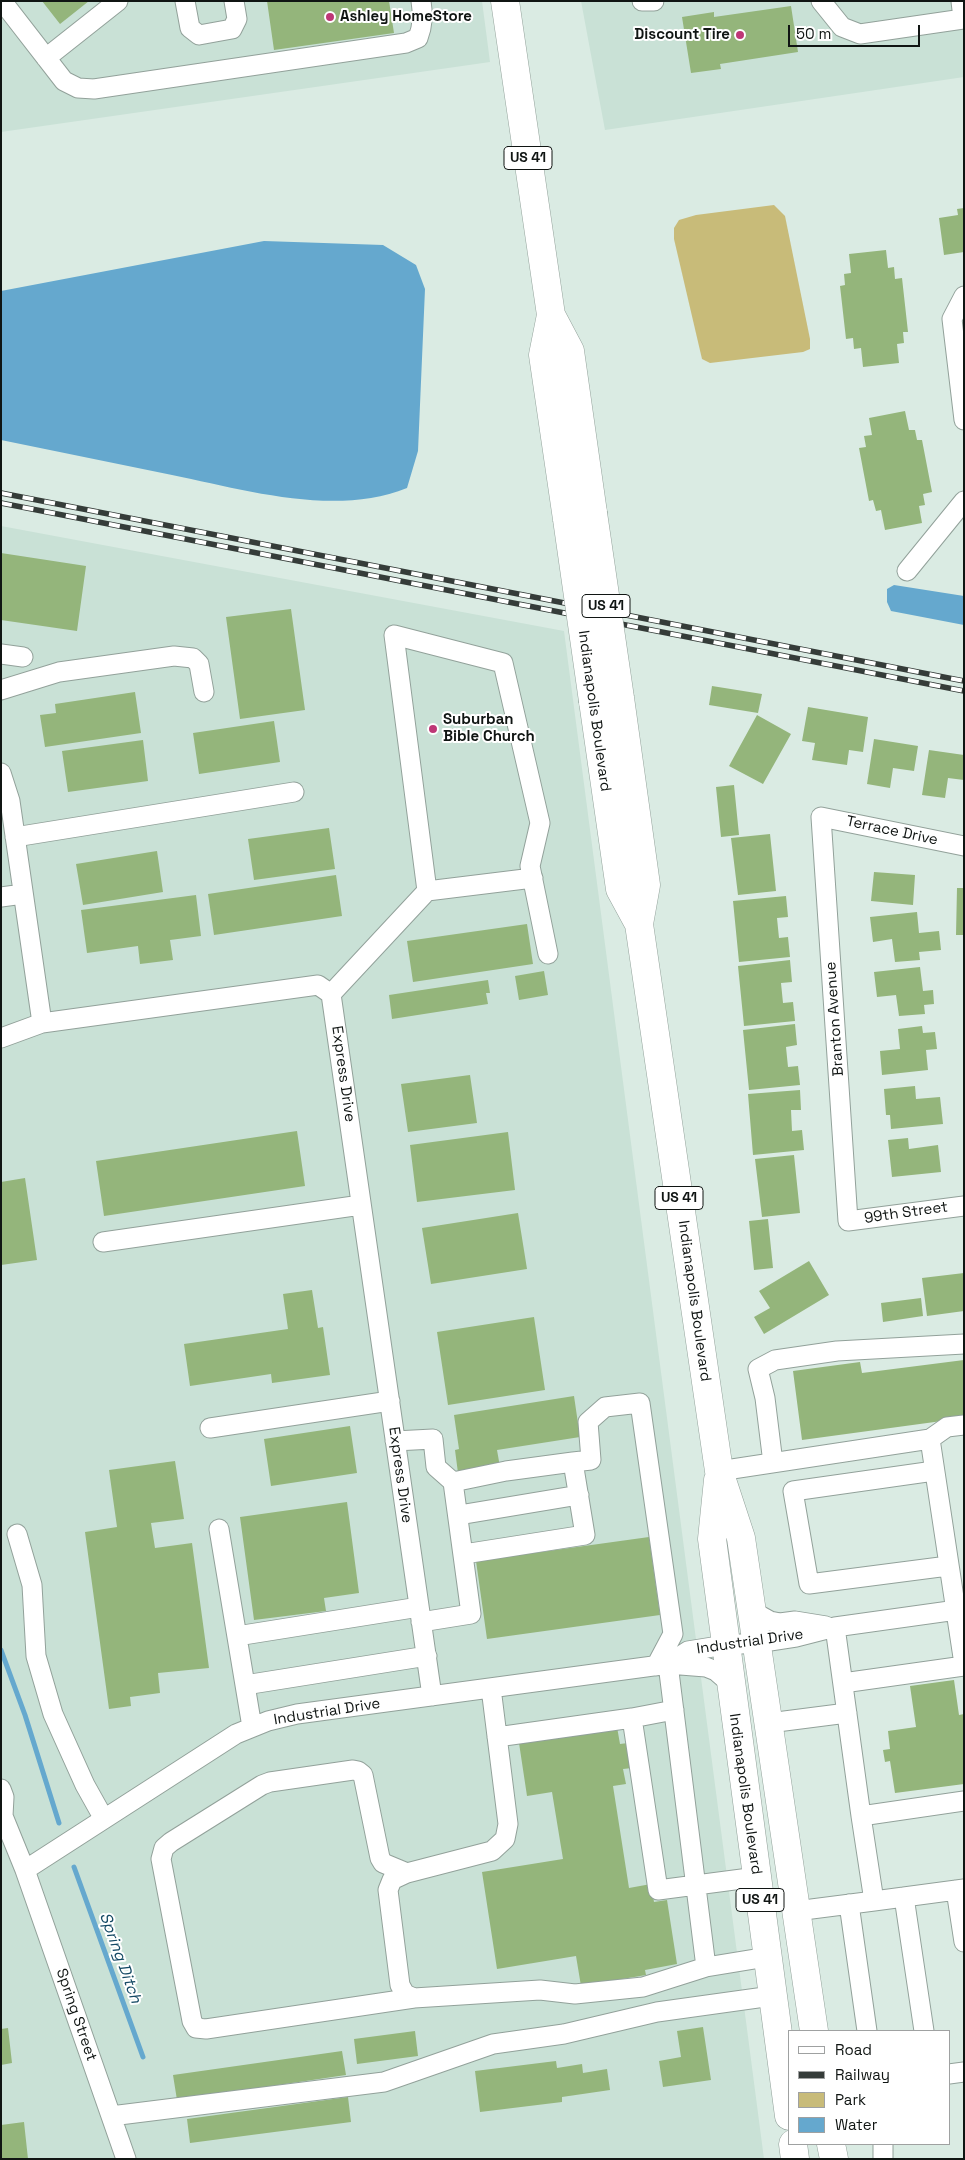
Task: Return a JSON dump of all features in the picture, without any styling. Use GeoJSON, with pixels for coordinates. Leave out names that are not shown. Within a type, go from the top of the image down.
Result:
{"type":"FeatureCollection","features":[{"type":"Feature","properties":{"kind":"highway","name":"Indianapolis Boulevard"},"geometry":{"type":"LineString","coordinates":[[505,1],[552,315],[570,351],[646,885],[639,924],[719,1471],[741,1538],[814,2030]]}},
{"type":"Feature","properties":{"kind":"highway","name":"Indianapolis Boulevard"},"geometry":{"type":"LineString","coordinates":[[552,315],[543,355],[620,889],[639,924]]}},
{"type":"Feature","properties":{"kind":"highway","name":"Indianapolis Boulevard"},"geometry":{"type":"LineString","coordinates":[[719,1471],[712,1539],[788,2109]]}},
{"type":"Feature","properties":{"kind":"highway"},"geometry":{"type":"LineString","coordinates":[[792,2145],[794,2159]]}},
{"type":"Feature","properties":{"kind":"highway"},"geometry":{"type":"LineString","coordinates":[[831,2145],[834,2159]]}},
{"type":"Feature","properties":{"kind":"street"},"geometry":{"type":"LineString","coordinates":[[2,1],[64,81],[78,88],[94,89],[406,43],[418,38],[423,17],[421,1]]}},
{"type":"Feature","properties":{"kind":"street"},"geometry":{"type":"LineString","coordinates":[[46,58],[118,1]]}},
{"type":"Feature","properties":{"kind":"street"},"geometry":{"type":"LineString","coordinates":[[185,1],[190,28],[199,35],[232,29],[237,19],[234,1]]}},
{"type":"Feature","properties":{"kind":"street"},"geometry":{"type":"LineString","coordinates":[[642,1],[654,1]]}},
{"type":"Feature","properties":{"kind":"street"},"geometry":{"type":"LineString","coordinates":[[821,1],[842,27],[860,34],[964,19],[961,1]]}},
{"type":"Feature","properties":{"kind":"street"},"geometry":{"type":"LineString","coordinates":[[964,296],[952,319],[964,420]]}},
{"type":"Feature","properties":{"kind":"street"},"geometry":{"type":"LineString","coordinates":[[907,571],[964,501]]}},
{"type":"Feature","properties":{"kind":"street"},"geometry":{"type":"LineString","coordinates":[[427,891],[394,635],[503,663],[540,823],[530,866],[548,954]]}},
{"type":"Feature","properties":{"kind":"street"},"geometry":{"type":"LineString","coordinates":[[1,654],[23,658]]}},
{"type":"Feature","properties":{"kind":"street"},"geometry":{"type":"LineString","coordinates":[[1,690],[59,672],[174,656],[193,658],[199,664],[204,692]]}},
{"type":"Feature","properties":{"kind":"street"},"geometry":{"type":"LineString","coordinates":[[1,773],[10,802],[42,1023]]}},
{"type":"Feature","properties":{"kind":"street"},"geometry":{"type":"LineString","coordinates":[[15,837],[294,792]]}},
{"type":"Feature","properties":{"kind":"street","name":"Terrace Drive"},"geometry":{"type":"LineString","coordinates":[[821,817],[964,846]]}},
{"type":"Feature","properties":{"kind":"street","name":"Branton Avenue"},"geometry":{"type":"LineString","coordinates":[[821,817],[848,1221]]}},
{"type":"Feature","properties":{"kind":"street"},"geometry":{"type":"LineString","coordinates":[[1,1038],[42,1023],[318,986],[331,994],[427,891],[532,878]]}},
{"type":"Feature","properties":{"kind":"street"},"geometry":{"type":"LineString","coordinates":[[1,897],[23,894]]}},
{"type":"Feature","properties":{"kind":"street","name":"Express Drive"},"geometry":{"type":"LineString","coordinates":[[331,994],[432,1696]]}},
{"type":"Feature","properties":{"kind":"street"},"geometry":{"type":"LineString","coordinates":[[103,1242],[362,1205]]}},
{"type":"Feature","properties":{"kind":"street","name":"99th Street"},"geometry":{"type":"LineString","coordinates":[[848,1221],[964,1206]]}},
{"type":"Feature","properties":{"kind":"street"},"geometry":{"type":"LineString","coordinates":[[773,1463],[765,1398],[758,1369],[774,1360],[837,1351],[964,1344]]}},
{"type":"Feature","properties":{"kind":"street"},"geometry":{"type":"LineString","coordinates":[[210,1428],[390,1401]]}},
{"type":"Feature","properties":{"kind":"street"},"geometry":{"type":"LineString","coordinates":[[453,1482],[506,1471],[590,1460],[588,1422],[605,1407],[640,1403],[673,1634],[662,1665],[674,1710],[706,1967]]}},
{"type":"Feature","properties":{"kind":"street"},"geometry":{"type":"LineString","coordinates":[[719,1471],[930,1439],[947,1427],[964,1425]]}},
{"type":"Feature","properties":{"kind":"street"},"geometry":{"type":"LineString","coordinates":[[237,1636],[420,1614],[471,1614],[453,1482],[436,1467],[433,1439],[395,1440]]}},
{"type":"Feature","properties":{"kind":"street"},"geometry":{"type":"LineString","coordinates":[[843,1683],[964,1665],[960,1610],[948,1566],[930,1439]]}},
{"type":"Feature","properties":{"kind":"street"},"geometry":{"type":"LineString","coordinates":[[464,1554],[585,1535],[574,1462]]}},
{"type":"Feature","properties":{"kind":"street"},"geometry":{"type":"LineString","coordinates":[[934,1471],[794,1491],[808,1584],[948,1566]]}},
{"type":"Feature","properties":{"kind":"street"},"geometry":{"type":"LineString","coordinates":[[459,1515],[579,1495]]}},
{"type":"Feature","properties":{"kind":"street"},"geometry":{"type":"LineString","coordinates":[[220,1529],[252,1727]]}},
{"type":"Feature","properties":{"kind":"street"},"geometry":{"type":"LineString","coordinates":[[17,1534],[32,1585],[36,1656],[53,1714],[85,1785],[104,1820]]}},
{"type":"Feature","properties":{"kind":"street","name":"Industrial Drive"},"geometry":{"type":"LineString","coordinates":[[662,1665],[688,1651],[725,1645],[757,1643],[796,1637],[835,1627],[960,1610]]}},
{"type":"Feature","properties":{"kind":"street","name":"Industrial Drive"},"geometry":{"type":"LineString","coordinates":[[752,1611],[770,1621],[780,1623],[795,1622],[835,1627]]}},
{"type":"Feature","properties":{"kind":"street"},"geometry":{"type":"LineString","coordinates":[[835,1627],[874,1901]]}},
{"type":"Feature","properties":{"kind":"street"},"geometry":{"type":"LineString","coordinates":[[245,1685],[427,1656]]}},
{"type":"Feature","properties":{"kind":"street","name":"Industrial Drive"},"geometry":{"type":"LineString","coordinates":[[25,1870],[236,1734],[268,1721],[297,1714],[662,1665],[706,1667],[716,1671],[730,1684]]}},
{"type":"Feature","properties":{"kind":"street"},"geometry":{"type":"LineString","coordinates":[[414,1998],[405,1994],[400,1986],[388,1890],[392,1880],[407,1873],[492,1851],[505,1839],[508,1824],[491,1688]]}},
{"type":"Feature","properties":{"kind":"street"},"geometry":{"type":"LineString","coordinates":[[497,1736],[632,1718],[674,1710]]}},
{"type":"Feature","properties":{"kind":"street"},"geometry":{"type":"LineString","coordinates":[[769,1723],[847,1713]]}},
{"type":"Feature","properties":{"kind":"street"},"geometry":{"type":"LineString","coordinates":[[632,1718],[658,1890],[757,1877]]}},
{"type":"Feature","properties":{"kind":"street"},"geometry":{"type":"LineString","coordinates":[[407,1873],[383,1863],[380,1858],[363,1775],[353,1770],[262,1785],[171,1842],[164,1848],[161,1859],[192,2021],[196,2028],[206,2029],[414,1998],[540,1990],[575,1994],[643,1987],[706,1967],[767,1957]]}},
{"type":"Feature","properties":{"kind":"street","name":"Spring Street"},"geometry":{"type":"LineString","coordinates":[[1,1789],[4,1797],[2,1817],[25,1870],[126,2159]]}},
{"type":"Feature","properties":{"kind":"street"},"geometry":{"type":"LineString","coordinates":[[861,1816],[964,1801]]}},
{"type":"Feature","properties":{"kind":"street"},"geometry":{"type":"LineString","coordinates":[[796,1911],[960,1890],[964,1942]]}},
{"type":"Feature","properties":{"kind":"street"},"geometry":{"type":"LineString","coordinates":[[904,1897],[924,2030]]}},
{"type":"Feature","properties":{"kind":"street"},"geometry":{"type":"LineString","coordinates":[[848,1904],[867,2030]]}},
{"type":"Feature","properties":{"kind":"street"},"geometry":{"type":"LineString","coordinates":[[111,2116],[384,2082],[493,2044],[564,2034],[657,2012],[772,1996]]}},
{"type":"Feature","properties":{"kind":"street"},"geometry":{"type":"LineString","coordinates":[[950,2074],[964,2072]]}},
{"type":"Feature","properties":{"kind":"street"},"geometry":{"type":"LineString","coordinates":[[883,2145],[884,2159]]}},
{"type":"Feature","properties":{"kind":"shaded area"},"geometry":{"type":"Polygon","coordinates":[[[1,1],[482,1],[490,62],[1,132],[1,1]]]}},
{"type":"Feature","properties":{"kind":"shaded area"},"geometry":{"type":"Polygon","coordinates":[[[581,1],[964,1],[964,77],[605,130],[581,1]]]}},
{"type":"Feature","properties":{"kind":"shaded area"},"geometry":{"type":"Polygon","coordinates":[[[1,526],[564,631],[764,2159],[1,2159],[1,526]]]}},
{"type":"Feature","properties":{"kind":"green space"},"geometry":{"type":"Polygon","coordinates":[[[774,205],[785,216],[810,339],[810,349],[803,352],[710,363],[702,359],[674,239],[674,228],[679,220],[696,215],[774,205]]]}},
{"type":"Feature","properties":{"kind":"water"},"geometry":{"type":"Polygon","coordinates":[[[264,241],[383,245],[416,265],[425,289],[418,451],[407,488],[379,496],[350,500],[321,501],[290,498],[1,440],[1,291],[264,241]]]}},
{"type":"Feature","properties":{"kind":"water"},"geometry":{"type":"Polygon","coordinates":[[[894,585],[964,596],[964,625],[891,611],[887,602],[887,589],[894,585]]]}},
{"type":"Feature","properties":{"kind":"building"},"geometry":{"type":"Polygon","coordinates":[[[42,1],[89,1],[60,24],[42,1]]]}},
{"type":"Feature","properties":{"kind":"building","name":"Ashley HomeStore"},"geometry":{"type":"Polygon","coordinates":[[[267,1],[389,1],[394,33],[274,50],[267,1]]]}},
{"type":"Feature","properties":{"kind":"building","name":"Discount Tire"},"geometry":{"type":"Polygon","coordinates":[[[791,6],[798,52],[720,64],[721,69],[691,73],[682,17],[714,12],[714,17],[791,6]]]}},
{"type":"Feature","properties":{"kind":"building"},"geometry":{"type":"Polygon","coordinates":[[[964,208],[964,252],[944,255],[939,218],[958,215],[957,209],[964,208]]]}},
{"type":"Feature","properties":{"kind":"building"},"geometry":{"type":"Polygon","coordinates":[[[886,250],[888,268],[894,267],[895,279],[902,278],[908,332],[903,332],[904,343],[897,344],[899,363],[863,367],[861,348],[854,349],[853,338],[846,339],[840,286],[845,285],[844,274],[851,273],[849,254],[886,250]]]}},
{"type":"Feature","properties":{"kind":"building"},"geometry":{"type":"Polygon","coordinates":[[[905,411],[909,430],[915,430],[917,440],[922,440],[932,492],[923,494],[925,505],[919,506],[922,523],[885,530],[881,510],[876,511],[873,500],[869,501],[859,448],[866,447],[864,436],[872,435],[869,418],[905,411]]]}},
{"type":"Feature","properties":{"kind":"building"},"geometry":{"type":"Polygon","coordinates":[[[1,553],[86,566],[77,631],[1,620],[1,553]]]}},
{"type":"Feature","properties":{"kind":"building"},"geometry":{"type":"Polygon","coordinates":[[[291,609],[305,710],[240,719],[226,617],[291,609]]]}},
{"type":"Feature","properties":{"kind":"building"},"geometry":{"type":"Polygon","coordinates":[[[712,686],[762,694],[758,713],[709,705],[712,686]]]}},
{"type":"Feature","properties":{"kind":"building"},"geometry":{"type":"Polygon","coordinates":[[[135,692],[141,733],[45,747],[40,715],[56,713],[55,704],[135,692]]]}},
{"type":"Feature","properties":{"kind":"building"},"geometry":{"type":"Polygon","coordinates":[[[808,707],[868,717],[863,752],[849,750],[847,765],[812,760],[815,743],[802,741],[808,707]]]}},
{"type":"Feature","properties":{"kind":"building"},"geometry":{"type":"Polygon","coordinates":[[[757,715],[791,734],[763,784],[729,766],[757,715]]]}},
{"type":"Feature","properties":{"kind":"building"},"geometry":{"type":"Polygon","coordinates":[[[274,721],[280,762],[199,774],[193,733],[274,721]]]}},
{"type":"Feature","properties":{"kind":"building"},"geometry":{"type":"Polygon","coordinates":[[[874,739],[918,746],[914,771],[893,768],[890,788],[867,784],[874,739]]]}},
{"type":"Feature","properties":{"kind":"building"},"geometry":{"type":"Polygon","coordinates":[[[143,740],[148,781],[68,792],[62,751],[143,740]]]}},
{"type":"Feature","properties":{"kind":"building"},"geometry":{"type":"Polygon","coordinates":[[[929,750],[964,755],[964,780],[948,778],[945,798],[922,795],[929,750]]]}},
{"type":"Feature","properties":{"kind":"building"},"geometry":{"type":"Polygon","coordinates":[[[734,785],[739,835],[721,837],[716,787],[734,785]]]}},
{"type":"Feature","properties":{"kind":"building"},"geometry":{"type":"Polygon","coordinates":[[[329,828],[335,869],[254,880],[248,839],[329,828]]]}},
{"type":"Feature","properties":{"kind":"building"},"geometry":{"type":"Polygon","coordinates":[[[770,834],[776,891],[738,895],[731,838],[770,834]]]}},
{"type":"Feature","properties":{"kind":"building"},"geometry":{"type":"Polygon","coordinates":[[[157,851],[163,892],[83,905],[76,864],[157,851]]]}},
{"type":"Feature","properties":{"kind":"building"},"geometry":{"type":"Polygon","coordinates":[[[874,872],[915,875],[913,905],[871,901],[874,872]]]}},
{"type":"Feature","properties":{"kind":"building"},"geometry":{"type":"Polygon","coordinates":[[[336,875],[342,916],[214,935],[208,894],[336,875]]]}},
{"type":"Feature","properties":{"kind":"building"},"geometry":{"type":"Polygon","coordinates":[[[957,888],[964,888],[964,935],[956,935],[957,888]]]}},
{"type":"Feature","properties":{"kind":"building"},"geometry":{"type":"Polygon","coordinates":[[[196,895],[201,936],[170,940],[173,960],[140,964],[138,946],[87,953],[81,910],[196,895]]]}},
{"type":"Feature","properties":{"kind":"building"},"geometry":{"type":"Polygon","coordinates":[[[786,896],[788,917],[777,918],[779,938],[788,937],[790,957],[739,962],[733,901],[786,896]]]}},
{"type":"Feature","properties":{"kind":"building"},"geometry":{"type":"Polygon","coordinates":[[[917,912],[919,933],[939,931],[941,950],[919,952],[920,960],[895,962],[892,939],[873,942],[870,917],[917,912]]]}},
{"type":"Feature","properties":{"kind":"building"},"geometry":{"type":"Polygon","coordinates":[[[527,924],[533,964],[413,982],[407,941],[527,924]]]}},
{"type":"Feature","properties":{"kind":"building"},"geometry":{"type":"Polygon","coordinates":[[[790,960],[792,982],[781,983],[783,1003],[793,1002],[795,1021],[744,1026],[738,966],[790,960]]]}},
{"type":"Feature","properties":{"kind":"building"},"geometry":{"type":"Polygon","coordinates":[[[920,967],[923,991],[933,990],[934,1004],[924,1005],[925,1014],[899,1016],[896,995],[877,997],[874,972],[920,967]]]}},
{"type":"Feature","properties":{"kind":"building"},"geometry":{"type":"Polygon","coordinates":[[[544,971],[548,995],[519,1000],[515,976],[544,971]]]}},
{"type":"Feature","properties":{"kind":"building"},"geometry":{"type":"Polygon","coordinates":[[[488,980],[490,993],[486,993],[488,1004],[392,1019],[389,995],[488,980]]]}},
{"type":"Feature","properties":{"kind":"building"},"geometry":{"type":"Polygon","coordinates":[[[795,1024],[797,1045],[786,1047],[788,1067],[798,1066],[800,1085],[749,1090],[743,1030],[795,1024]]]}},
{"type":"Feature","properties":{"kind":"building"},"geometry":{"type":"Polygon","coordinates":[[[922,1026],[923,1033],[935,1032],[937,1049],[926,1050],[928,1070],[882,1075],[880,1051],[900,1049],[898,1029],[922,1026]]]}},
{"type":"Feature","properties":{"kind":"building"},"geometry":{"type":"Polygon","coordinates":[[[470,1075],[477,1123],[408,1132],[401,1084],[470,1075]]]}},
{"type":"Feature","properties":{"kind":"building"},"geometry":{"type":"Polygon","coordinates":[[[915,1086],[916,1099],[940,1097],[943,1124],[891,1129],[890,1115],[886,1115],[884,1089],[915,1086]]]}},
{"type":"Feature","properties":{"kind":"building"},"geometry":{"type":"Polygon","coordinates":[[[800,1090],[801,1110],[791,1110],[792,1131],[802,1130],[804,1150],[753,1155],[748,1094],[800,1090]]]}},
{"type":"Feature","properties":{"kind":"building"},"geometry":{"type":"Polygon","coordinates":[[[297,1131],[305,1186],[104,1216],[96,1161],[297,1131]]]}},
{"type":"Feature","properties":{"kind":"building"},"geometry":{"type":"Polygon","coordinates":[[[508,1132],[515,1190],[417,1202],[410,1145],[508,1132]]]}},
{"type":"Feature","properties":{"kind":"building"},"geometry":{"type":"Polygon","coordinates":[[[908,1138],[909,1149],[938,1145],[941,1172],[892,1177],[888,1140],[908,1138]]]}},
{"type":"Feature","properties":{"kind":"building"},"geometry":{"type":"Polygon","coordinates":[[[794,1155],[800,1213],[762,1217],[755,1159],[794,1155]]]}},
{"type":"Feature","properties":{"kind":"building"},"geometry":{"type":"Polygon","coordinates":[[[25,1178],[37,1260],[1,1265],[1,1182],[25,1178]]]}},
{"type":"Feature","properties":{"kind":"building"},"geometry":{"type":"Polygon","coordinates":[[[518,1213],[527,1269],[431,1284],[422,1228],[518,1213]]]}},
{"type":"Feature","properties":{"kind":"building"},"geometry":{"type":"Polygon","coordinates":[[[768,1219],[773,1268],[754,1270],[749,1221],[768,1219]]]}},
{"type":"Feature","properties":{"kind":"building"},"geometry":{"type":"Polygon","coordinates":[[[809,1261],[829,1295],[764,1334],[754,1317],[770,1308],[759,1291],[809,1261]]]}},
{"type":"Feature","properties":{"kind":"building"},"geometry":{"type":"Polygon","coordinates":[[[964,1273],[964,1311],[927,1316],[922,1278],[964,1273]]]}},
{"type":"Feature","properties":{"kind":"building"},"geometry":{"type":"Polygon","coordinates":[[[312,1290],[318,1328],[323,1327],[330,1375],[272,1383],[271,1374],[190,1386],[184,1344],[288,1329],[283,1294],[312,1290]]]}},
{"type":"Feature","properties":{"kind":"building"},"geometry":{"type":"Polygon","coordinates":[[[921,1298],[923,1316],[883,1322],[881,1303],[921,1298]]]}},
{"type":"Feature","properties":{"kind":"building"},"geometry":{"type":"Polygon","coordinates":[[[534,1317],[545,1390],[448,1405],[437,1332],[534,1317]]]}},
{"type":"Feature","properties":{"kind":"building"},"geometry":{"type":"Polygon","coordinates":[[[964,1360],[964,1418],[802,1440],[793,1371],[860,1362],[862,1373],[964,1360]]]}},
{"type":"Feature","properties":{"kind":"building"},"geometry":{"type":"Polygon","coordinates":[[[574,1396],[580,1437],[497,1450],[500,1467],[458,1473],[455,1450],[459,1449],[454,1415],[574,1396]]]}},
{"type":"Feature","properties":{"kind":"building"},"geometry":{"type":"Polygon","coordinates":[[[350,1426],[357,1473],[271,1486],[264,1439],[350,1426]]]}},
{"type":"Feature","properties":{"kind":"building"},"geometry":{"type":"Polygon","coordinates":[[[175,1461],[184,1519],[151,1523],[155,1548],[192,1543],[209,1668],[158,1673],[160,1693],[130,1697],[131,1706],[109,1709],[85,1532],[117,1527],[109,1470],[175,1461]]]}},
{"type":"Feature","properties":{"kind":"building"},"geometry":{"type":"Polygon","coordinates":[[[347,1502],[359,1593],[324,1598],[326,1611],[254,1620],[240,1517],[347,1502]]]}},
{"type":"Feature","properties":{"kind":"building"},"geometry":{"type":"Polygon","coordinates":[[[649,1537],[660,1615],[487,1639],[476,1561],[649,1537]]]}},
{"type":"Feature","properties":{"kind":"building"},"geometry":{"type":"Polygon","coordinates":[[[954,1680],[959,1715],[964,1714],[964,1784],[895,1793],[890,1761],[885,1762],[883,1750],[890,1749],[888,1731],[916,1727],[910,1686],[954,1680]]]}},
{"type":"Feature","properties":{"kind":"building"},"geometry":{"type":"Polygon","coordinates":[[[617,1727],[620,1744],[628,1743],[632,1768],[623,1769],[626,1784],[613,1786],[629,1888],[651,1884],[654,1902],[667,1900],[677,1964],[645,1970],[646,1975],[581,1986],[576,1956],[497,1969],[482,1872],[563,1859],[552,1792],[527,1796],[519,1743],[617,1727]]]}},
{"type":"Feature","properties":{"kind":"building"},"geometry":{"type":"Polygon","coordinates":[[[703,2027],[711,2080],[663,2087],[659,2061],[681,2057],[677,2031],[703,2027]]]}},
{"type":"Feature","properties":{"kind":"building"},"geometry":{"type":"Polygon","coordinates":[[[8,2028],[12,2063],[1,2065],[1,2029],[8,2028]]]}},
{"type":"Feature","properties":{"kind":"building"},"geometry":{"type":"Polygon","coordinates":[[[415,2031],[418,2056],[357,2064],[354,2039],[415,2031]]]}},
{"type":"Feature","properties":{"kind":"building"},"geometry":{"type":"Polygon","coordinates":[[[342,2051],[346,2075],[177,2100],[173,2075],[342,2051]]]}},
{"type":"Feature","properties":{"kind":"building"},"geometry":{"type":"Polygon","coordinates":[[[556,2061],[557,2068],[582,2064],[583,2073],[607,2069],[610,2090],[562,2097],[562,2102],[480,2112],[475,2071],[556,2061]]]}},
{"type":"Feature","properties":{"kind":"building"},"geometry":{"type":"Polygon","coordinates":[[[348,2097],[351,2122],[190,2143],[187,2119],[348,2097]]]}},
{"type":"Feature","properties":{"kind":"building"},"geometry":{"type":"Polygon","coordinates":[[[24,2122],[28,2159],[1,2159],[1,2125],[24,2122]]]}},
{"type":"Feature","properties":{"kind":"waterway","name":"Spring Ditch"},"geometry":{"type":"LineString","coordinates":[[1,1650],[25,1715],[59,1823]]}},
{"type":"Feature","properties":{"kind":"waterway","name":"Spring Ditch"},"geometry":{"type":"LineString","coordinates":[[74,1867],[143,2057]]}},
{"type":"Feature","properties":{"kind":"railway"},"geometry":{"type":"LineString","coordinates":[[1,493],[964,681]]}},
{"type":"Feature","properties":{"kind":"railway"},"geometry":{"type":"LineString","coordinates":[[1,503],[964,691]]}},
{"type":"Feature","properties":{"kind":"place","name":"Ashley HomeStore"},"geometry":{"type":"Point","coordinates":[330,17]}},
{"type":"Feature","properties":{"kind":"place","name":"Discount Tire"},"geometry":{"type":"Point","coordinates":[740,35]}},
{"type":"Feature","properties":{"kind":"place","name":"Suburban Bible Church"},"geometry":{"type":"Point","coordinates":[433,729]}}]}
